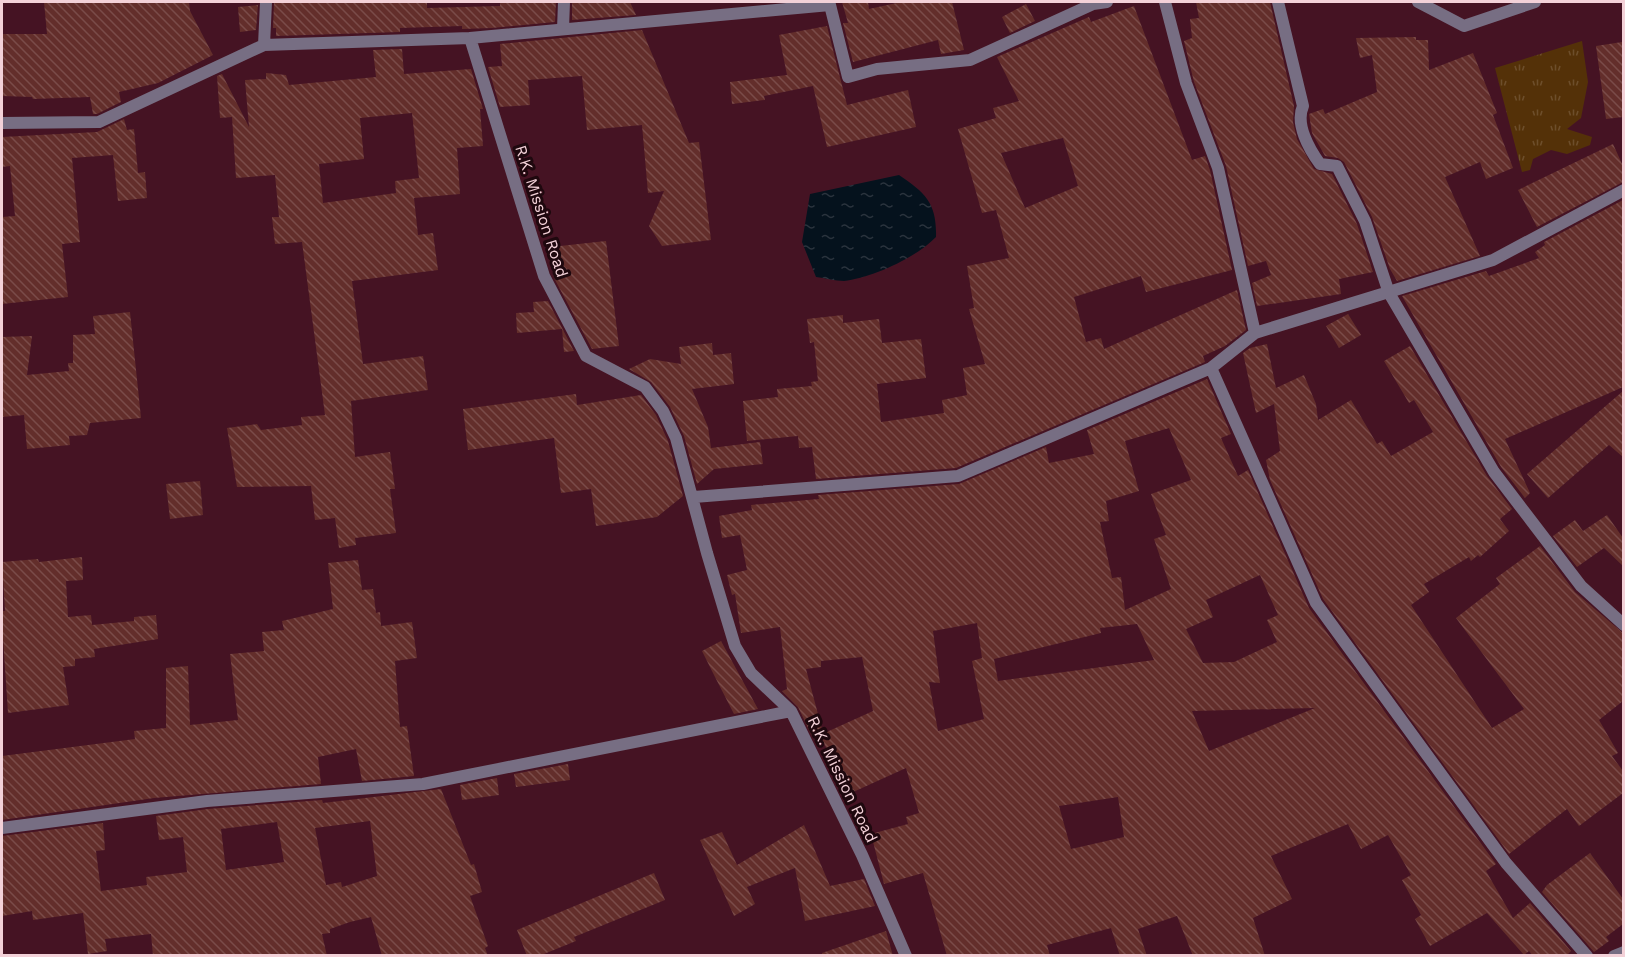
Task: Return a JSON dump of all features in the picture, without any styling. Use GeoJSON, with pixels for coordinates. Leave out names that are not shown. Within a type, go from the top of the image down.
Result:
{"type":"FeatureCollection","features":[{"type":"Feature","properties":{"kind":"street"},"geometry":{"type":"LineString","coordinates":[[264,45],[266,2]]}},
{"type":"Feature","properties":{"kind":"street"},"geometry":{"type":"LineString","coordinates":[[563,29],[564,2]]}},
{"type":"Feature","properties":{"kind":"street"},"geometry":{"type":"LineString","coordinates":[[2,123],[99,122],[264,45],[470,38],[830,5],[848,77],[877,69],[970,60],[1093,4],[1107,2]]}},
{"type":"Feature","properties":{"kind":"street"},"geometry":{"type":"LineString","coordinates":[[1165,2],[1186,83],[1218,168],[1255,333]]}},
{"type":"Feature","properties":{"kind":"street"},"geometry":{"type":"LineString","coordinates":[[1278,2],[1303,106],[1299,114],[1312,153],[1320,164],[1337,165],[1365,221],[1389,293],[1494,472],[1581,586],[1623,625]]}},
{"type":"Feature","properties":{"kind":"street"},"geometry":{"type":"LineString","coordinates":[[1418,2],[1464,26],[1534,2]]}},
{"type":"Feature","properties":{"kind":"street","name":"R.K. Mission Road"},"geometry":{"type":"LineString","coordinates":[[470,38],[544,276],[586,356],[645,387],[663,411],[676,438],[735,646],[751,673],[791,711],[862,855],[906,956]]}},
{"type":"Feature","properties":{"kind":"street"},"geometry":{"type":"LineString","coordinates":[[694,497],[958,477],[1211,368],[1255,333],[1493,260],[1623,190]]}},
{"type":"Feature","properties":{"kind":"street"},"geometry":{"type":"LineString","coordinates":[[1211,368],[1316,603],[1506,863],[1587,956]]}},
{"type":"Feature","properties":{"kind":"street"},"geometry":{"type":"LineString","coordinates":[[2,828],[207,801],[423,784],[791,711]]}},
{"type":"Feature","properties":{"kind":"street"},"geometry":{"type":"LineString","coordinates":[[1614,956],[1623,952]]}},
{"type":"Feature","properties":{"kind":"green space"},"geometry":{"type":"Polygon","coordinates":[[[1582,41],[1588,82],[1581,118],[1567,129],[1592,137],[1590,145],[1567,154],[1551,150],[1533,159],[1530,170],[1522,172],[1495,68],[1582,41]]]}},
{"type":"Feature","properties":{"kind":"water"},"geometry":{"type":"Polygon","coordinates":[[[899,175],[928,200],[934,216],[936,237],[906,259],[868,276],[844,281],[816,277],[802,242],[810,194],[899,175]]]}},
{"type":"Feature","properties":{"kind":"building"},"geometry":{"type":"Polygon","coordinates":[[[44,2],[189,2],[190,11],[213,55],[158,83],[119,92],[121,102],[97,114],[93,114],[90,97],[33,99],[32,97],[2,96],[2,34],[47,34],[44,2]]]}},
{"type":"Feature","properties":{"kind":"building"},"geometry":{"type":"Polygon","coordinates":[[[427,2],[427,8],[500,6],[500,2],[556,2],[555,22],[492,28],[462,29],[462,26],[400,28],[400,32],[276,36],[276,28],[273,28],[274,3],[427,2]]]}},
{"type":"Feature","properties":{"kind":"building"},"geometry":{"type":"Polygon","coordinates":[[[572,2],[630,2],[636,15],[572,20],[572,2]]]}},
{"type":"Feature","properties":{"kind":"building"},"geometry":{"type":"Polygon","coordinates":[[[842,2],[868,2],[869,9],[901,2],[952,2],[964,50],[941,54],[938,40],[853,62],[843,23],[848,23],[842,2]]]}},
{"type":"Feature","properties":{"kind":"building"},"geometry":{"type":"Polygon","coordinates":[[[1196,2],[1270,2],[1294,106],[1293,122],[1297,139],[1314,169],[1332,174],[1357,224],[1373,272],[1339,279],[1341,294],[1257,306],[1252,283],[1271,275],[1266,261],[1248,266],[1226,166],[1194,82],[1184,41],[1192,38],[1190,19],[1199,18],[1196,2]]]}},
{"type":"Feature","properties":{"kind":"building"},"geometry":{"type":"Polygon","coordinates":[[[1026,4],[1035,21],[1010,33],[1002,17],[1026,4]]]}},
{"type":"Feature","properties":{"kind":"building"},"geometry":{"type":"Polygon","coordinates":[[[258,5],[256,30],[240,32],[238,7],[258,5]]]}},
{"type":"Feature","properties":{"kind":"building"},"geometry":{"type":"Polygon","coordinates":[[[1134,6],[1192,160],[1205,156],[1232,270],[1146,292],[1141,276],[1074,297],[1086,342],[1101,338],[1104,349],[1237,290],[1246,330],[1225,346],[1203,356],[1205,362],[956,468],[816,479],[812,447],[799,448],[798,436],[747,441],[743,401],[778,397],[777,389],[812,386],[811,382],[818,381],[814,342],[810,343],[807,319],[843,315],[843,323],[879,319],[882,343],[921,339],[926,378],[877,384],[881,422],[944,413],[942,400],[967,395],[963,368],[985,364],[969,309],[974,308],[967,266],[1009,258],[996,210],[982,213],[958,129],[996,118],[993,108],[1019,101],[997,57],[1089,17],[1091,22],[1134,6]],[[1063,138],[1001,153],[1025,208],[1078,186],[1063,138]]]}},
{"type":"Feature","properties":{"kind":"building"},"geometry":{"type":"Polygon","coordinates":[[[827,26],[847,105],[908,90],[916,127],[827,147],[813,86],[764,96],[765,100],[732,104],[730,82],[787,75],[779,35],[827,26]]]}},
{"type":"Feature","properties":{"kind":"building"},"geometry":{"type":"Polygon","coordinates":[[[642,30],[689,143],[699,142],[711,240],[662,246],[649,226],[664,191],[648,193],[642,125],[587,130],[582,76],[528,80],[530,105],[500,107],[488,67],[502,66],[500,44],[642,30]]]}},
{"type":"Feature","properties":{"kind":"building"},"geometry":{"type":"Polygon","coordinates":[[[1416,37],[1416,40],[1428,40],[1429,70],[1473,53],[1497,113],[1493,115],[1513,168],[1486,179],[1480,162],[1445,177],[1480,256],[1397,281],[1390,269],[1372,217],[1344,162],[1338,158],[1325,156],[1312,133],[1309,114],[1323,109],[1325,114],[1377,92],[1372,55],[1360,58],[1356,38],[1416,37]]]}},
{"type":"Feature","properties":{"kind":"building"},"geometry":{"type":"Polygon","coordinates":[[[1622,42],[1623,117],[1606,119],[1596,46],[1622,42]]]}},
{"type":"Feature","properties":{"kind":"building"},"geometry":{"type":"Polygon","coordinates":[[[402,49],[404,74],[471,69],[483,109],[480,109],[483,146],[457,148],[460,194],[414,198],[418,235],[433,233],[438,270],[352,281],[363,364],[423,356],[428,390],[351,401],[355,457],[390,452],[395,489],[390,489],[396,533],[355,538],[356,545],[339,548],[335,518],[315,520],[311,486],[237,487],[227,428],[257,424],[261,430],[302,425],[301,417],[325,415],[302,242],[275,244],[272,217],[279,217],[275,175],[236,178],[232,117],[220,118],[217,76],[222,74],[249,127],[245,80],[266,79],[266,73],[286,75],[289,85],[376,77],[373,50],[402,49]],[[412,113],[360,118],[364,159],[319,164],[323,203],[396,193],[395,181],[419,178],[412,113]]]}},
{"type":"Feature","properties":{"kind":"building"},"geometry":{"type":"Polygon","coordinates":[[[124,119],[127,130],[134,129],[138,173],[145,172],[147,198],[118,201],[113,155],[72,158],[80,242],[62,244],[68,297],[2,304],[2,217],[15,216],[10,166],[2,167],[2,137],[97,132],[124,119]]]}},
{"type":"Feature","properties":{"kind":"building"},"geometry":{"type":"Polygon","coordinates":[[[1613,144],[1623,166],[1623,182],[1537,227],[1518,190],[1613,144]]]}},
{"type":"Feature","properties":{"kind":"building"},"geometry":{"type":"Polygon","coordinates":[[[1623,200],[1623,387],[1505,439],[1530,493],[1525,498],[1501,467],[1402,296],[1486,271],[1489,276],[1539,258],[1535,252],[1545,245],[1544,242],[1623,200]]]}},
{"type":"Feature","properties":{"kind":"building"},"geometry":{"type":"Polygon","coordinates":[[[606,241],[619,346],[592,349],[554,278],[551,247],[606,241]]]}},
{"type":"Feature","properties":{"kind":"building"},"geometry":{"type":"Polygon","coordinates":[[[548,301],[574,351],[564,352],[562,329],[517,333],[516,313],[534,312],[533,302],[548,301]]]}},
{"type":"Feature","properties":{"kind":"building"},"geometry":{"type":"Polygon","coordinates":[[[130,312],[141,418],[90,423],[87,435],[69,436],[70,445],[27,449],[24,415],[2,417],[2,337],[32,336],[27,375],[69,371],[68,363],[73,363],[73,335],[95,334],[93,316],[130,312]]]}},
{"type":"Feature","properties":{"kind":"building"},"geometry":{"type":"Polygon","coordinates":[[[1348,314],[1361,335],[1339,348],[1326,326],[1348,314]]]}},
{"type":"Feature","properties":{"kind":"building"},"geometry":{"type":"Polygon","coordinates":[[[712,343],[713,355],[731,353],[734,384],[692,389],[708,427],[711,448],[760,442],[763,464],[714,469],[697,484],[684,436],[670,407],[651,382],[629,369],[650,359],[681,364],[679,347],[712,343]]]}},
{"type":"Feature","properties":{"kind":"building"},"geometry":{"type":"Polygon","coordinates":[[[1267,344],[1276,388],[1304,375],[1316,404],[1318,420],[1351,400],[1377,444],[1382,441],[1391,456],[1433,432],[1414,400],[1409,403],[1384,361],[1410,346],[1487,476],[1512,509],[1500,519],[1509,531],[1480,557],[1478,555],[1471,561],[1469,557],[1424,584],[1429,592],[1411,605],[1492,728],[1524,709],[1456,618],[1500,584],[1496,578],[1540,546],[1575,592],[1623,633],[1623,701],[1599,720],[1618,753],[1612,756],[1623,771],[1623,793],[1579,826],[1567,809],[1509,854],[1323,599],[1270,480],[1266,460],[1280,451],[1274,404],[1256,413],[1243,353],[1250,348],[1267,344]]]}},
{"type":"Feature","properties":{"kind":"building"},"geometry":{"type":"Polygon","coordinates":[[[1207,379],[1231,434],[1221,438],[1238,476],[1248,470],[1309,608],[1496,864],[1486,871],[1513,918],[1530,903],[1571,951],[1566,956],[1533,956],[1529,951],[1524,955],[1487,913],[1430,946],[1415,919],[1421,915],[1402,880],[1411,875],[1388,835],[1361,849],[1348,824],[1271,856],[1292,899],[1253,918],[1265,956],[1193,956],[1177,916],[1138,929],[1147,956],[1120,956],[1111,928],[1047,945],[1050,956],[947,956],[923,873],[884,884],[871,834],[908,824],[906,817],[919,813],[906,768],[851,793],[834,755],[830,756],[820,735],[873,711],[862,657],[821,661],[821,667],[806,669],[823,733],[812,736],[798,707],[782,691],[787,689],[780,627],[741,633],[735,594],[732,595],[727,575],[747,570],[740,535],[722,538],[719,516],[752,510],[751,505],[819,499],[818,495],[959,484],[1046,447],[1049,463],[1094,454],[1087,430],[1207,379]],[[1169,428],[1125,441],[1139,491],[1106,501],[1109,521],[1100,522],[1112,578],[1121,577],[1125,610],[1171,589],[1154,539],[1166,535],[1151,494],[1191,480],[1169,428]],[[1260,575],[1206,600],[1213,617],[1186,629],[1203,663],[1234,662],[1277,642],[1267,620],[1278,615],[1260,575]],[[977,623],[933,631],[940,683],[929,682],[938,731],[984,719],[972,661],[982,658],[977,623]],[[1137,624],[1100,628],[1101,633],[994,659],[998,681],[1154,660],[1137,624]],[[1315,708],[1192,711],[1209,751],[1315,708]],[[1118,797],[1059,806],[1071,849],[1124,837],[1118,797]]]}},
{"type":"Feature","properties":{"kind":"building"},"geometry":{"type":"Polygon","coordinates":[[[1623,391],[1623,457],[1609,445],[1548,498],[1527,474],[1623,391]]]}},
{"type":"Feature","properties":{"kind":"building"},"geometry":{"type":"Polygon","coordinates":[[[576,394],[577,405],[641,395],[656,415],[668,441],[683,496],[657,517],[596,526],[591,489],[561,493],[554,438],[468,450],[463,409],[576,394]]]}},
{"type":"Feature","properties":{"kind":"building"},"geometry":{"type":"Polygon","coordinates":[[[200,481],[203,515],[170,519],[166,484],[200,481]]]}},
{"type":"Feature","properties":{"kind":"building"},"geometry":{"type":"Polygon","coordinates":[[[1607,515],[1623,538],[1623,566],[1604,548],[1577,567],[1553,536],[1575,520],[1583,531],[1607,515]]]}},
{"type":"Feature","properties":{"kind":"building"},"geometry":{"type":"Polygon","coordinates":[[[82,557],[83,580],[66,581],[68,617],[91,615],[92,625],[134,621],[134,617],[156,615],[158,639],[94,649],[95,657],[75,659],[75,666],[63,667],[69,705],[8,713],[2,623],[2,611],[5,611],[2,562],[38,559],[39,562],[82,557]]]}},
{"type":"Feature","properties":{"kind":"building"},"geometry":{"type":"Polygon","coordinates":[[[358,560],[362,590],[373,589],[376,613],[380,612],[381,626],[412,622],[417,658],[395,661],[400,727],[407,726],[414,776],[362,781],[356,749],[318,757],[321,784],[154,798],[2,820],[2,756],[135,739],[134,731],[166,728],[166,668],[188,666],[190,725],[238,720],[230,654],[264,651],[262,632],[284,630],[282,621],[333,609],[328,563],[358,560]]]}},
{"type":"Feature","properties":{"kind":"building"},"geometry":{"type":"Polygon","coordinates":[[[721,641],[758,709],[734,714],[702,651],[721,641]]]}},
{"type":"Feature","properties":{"kind":"building"},"geometry":{"type":"Polygon","coordinates":[[[568,764],[570,780],[516,787],[514,774],[568,764]]]}},
{"type":"Feature","properties":{"kind":"building"},"geometry":{"type":"Polygon","coordinates":[[[497,778],[499,795],[462,800],[460,785],[497,778]]]}},
{"type":"Feature","properties":{"kind":"building"},"geometry":{"type":"Polygon","coordinates":[[[441,789],[471,865],[474,864],[482,892],[470,896],[488,946],[485,948],[488,956],[382,956],[371,917],[350,922],[330,929],[330,933],[322,934],[327,956],[153,956],[151,934],[105,939],[107,951],[88,954],[83,913],[33,920],[32,911],[2,916],[2,836],[103,823],[105,850],[96,851],[101,891],[147,885],[146,877],[187,872],[183,837],[159,840],[156,816],[208,809],[322,800],[323,803],[441,789]],[[370,821],[315,828],[326,885],[341,882],[342,887],[377,876],[370,821]],[[277,822],[221,829],[226,870],[284,862],[277,822]]]}},
{"type":"Feature","properties":{"kind":"building"},"geometry":{"type":"Polygon","coordinates":[[[804,825],[830,886],[864,879],[875,906],[805,921],[795,868],[747,887],[755,904],[734,916],[700,840],[722,832],[737,865],[804,825]]]}},
{"type":"Feature","properties":{"kind":"building"},"geometry":{"type":"Polygon","coordinates":[[[1590,853],[1623,899],[1623,924],[1606,937],[1609,941],[1594,952],[1542,892],[1547,885],[1590,853]]]}},
{"type":"Feature","properties":{"kind":"building"},"geometry":{"type":"Polygon","coordinates":[[[654,873],[665,900],[574,937],[576,941],[539,956],[527,956],[517,930],[654,873]]]}},
{"type":"Feature","properties":{"kind":"building"},"geometry":{"type":"Polygon","coordinates":[[[886,931],[893,956],[822,956],[822,953],[886,931]]]}}]}
